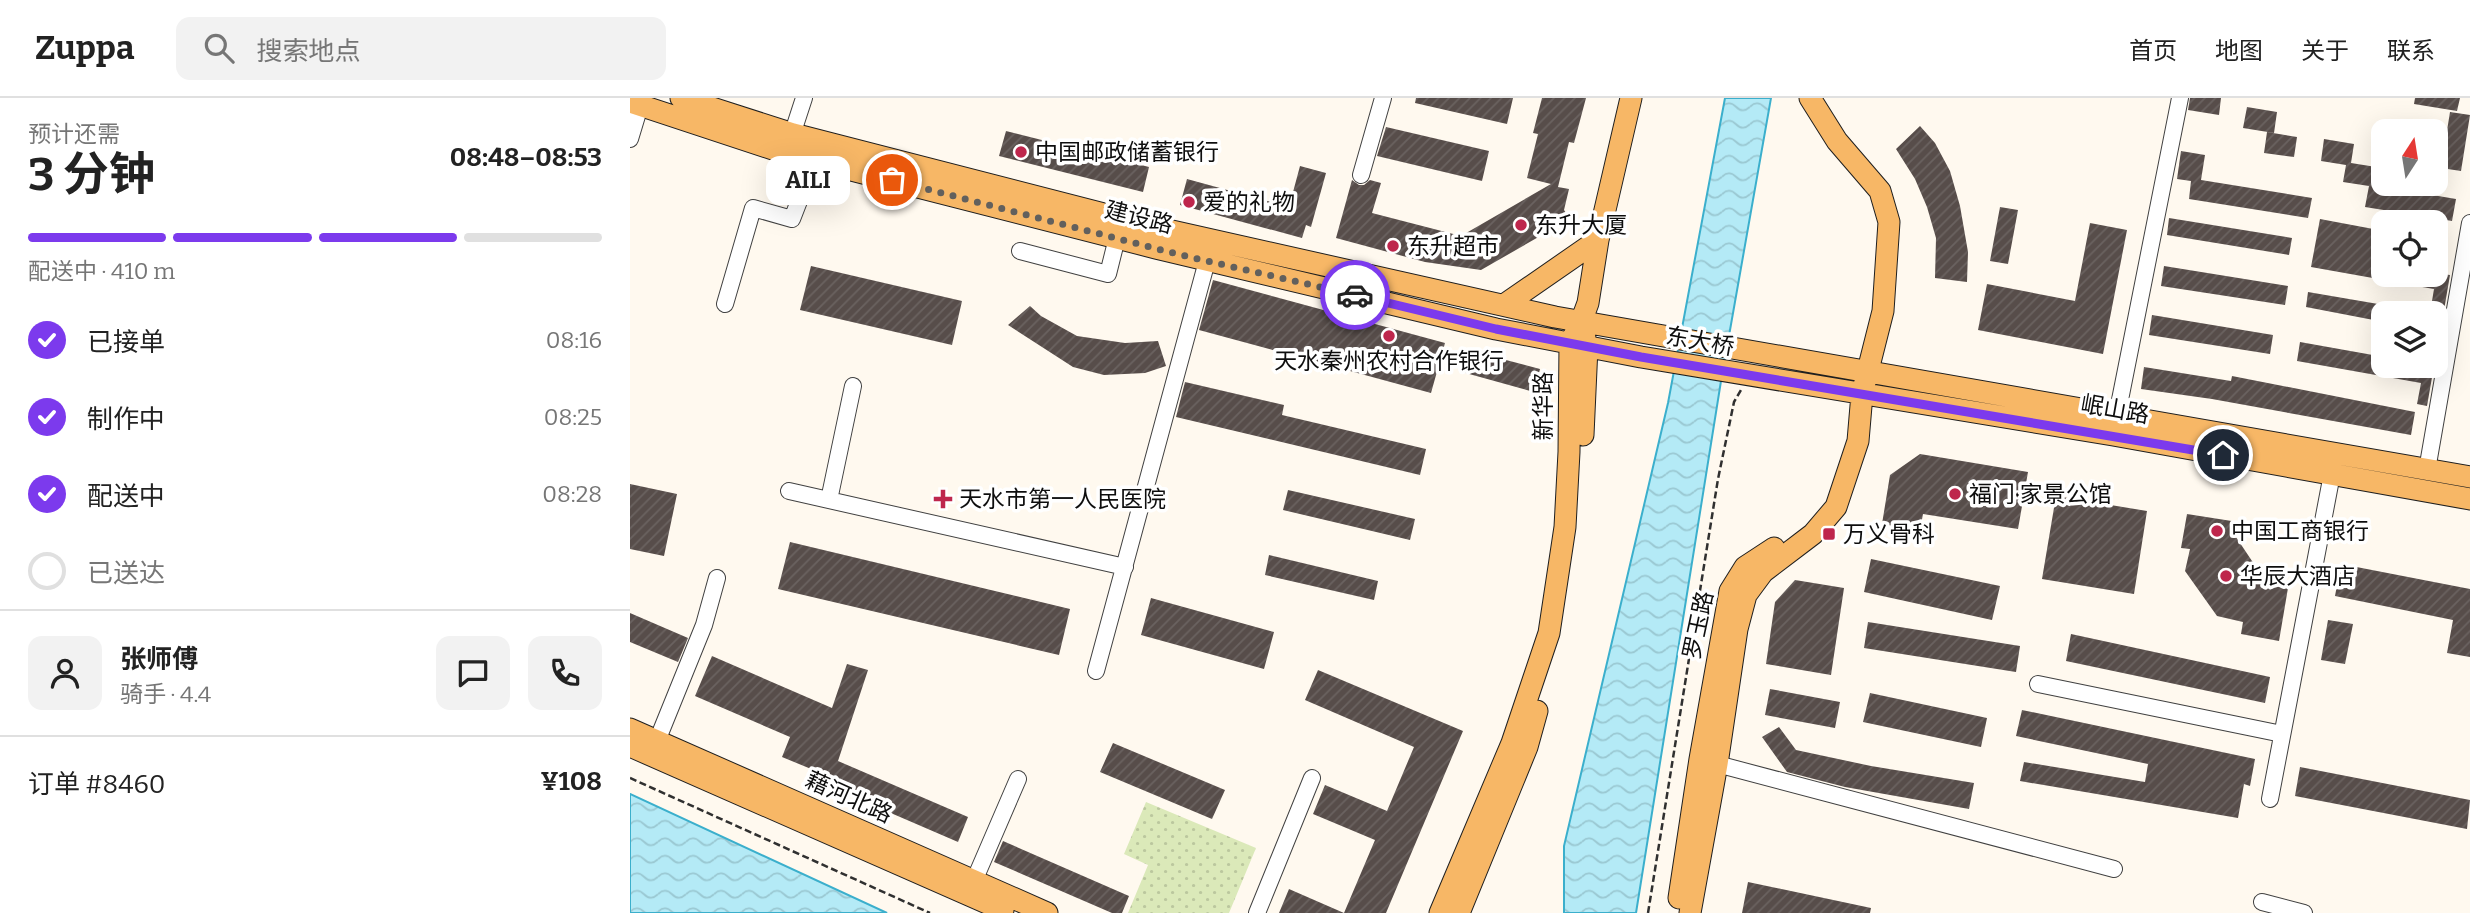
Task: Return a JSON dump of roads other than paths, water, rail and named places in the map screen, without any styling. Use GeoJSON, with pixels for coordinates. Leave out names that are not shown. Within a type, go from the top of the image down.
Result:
{"type":"FeatureCollection","features":[{"type":"Feature","properties":{"kind":"main road","name":"建设路"},"geometry":{"type":"LineString","coordinates":[[681,98],[789,144],[815,160],[1207,261],[1496,329],[1641,357]]}},
{"type":"Feature","properties":{"kind":"main road"},"geometry":{"type":"LineString","coordinates":[[1504,305],[1598,240],[1631,98]]}},
{"type":"Feature","properties":{"kind":"main road","name":"罗玉路"},"geometry":{"type":"LineString","coordinates":[[1690,913],[1717,764],[1737,629],[1746,595],[1763,572],[1814,534],[1836,508],[1858,442],[1862,394],[1883,311],[1889,222],[1880,191],[1837,141],[1810,98]]}},
{"type":"Feature","properties":{"kind":"main road","name":"建设路"},"geometry":{"type":"LineString","coordinates":[[635,104],[789,144],[1154,227],[1581,322],[1648,332]]}},
{"type":"Feature","properties":{"kind":"main road","name":"新华路"},"geometry":{"type":"LineString","coordinates":[[1440,913],[1512,743],[1549,633],[1565,527],[1578,345],[1593,278],[1598,240]]}},
{"type":"Feature","properties":{"kind":"main road","name":"东大桥"},"geometry":{"type":"LineString","coordinates":[[1648,332],[1867,370]]}},
{"type":"Feature","properties":{"kind":"main road","name":"新华路"},"geometry":{"type":"LineString","coordinates":[[1460,913],[1527,747],[1556,638],[1576,525],[1578,345]]}},
{"type":"Feature","properties":{"kind":"main road","name":"东大桥"},"geometry":{"type":"LineString","coordinates":[[1641,357],[1751,376]]}},
{"type":"Feature","properties":{"kind":"main road","name":"岷山路"},"geometry":{"type":"LineString","coordinates":[[1867,370],[2470,477]]}},
{"type":"Feature","properties":{"kind":"main road","name":"岷山路"},"geometry":{"type":"LineString","coordinates":[[1751,376],[2113,435],[2470,499]]}},
{"type":"Feature","properties":{"kind":"main road","name":"罗玉路"},"geometry":{"type":"LineString","coordinates":[[1677,913],[1699,760],[1730,591],[1745,567],[1797,534],[1822,508],[1849,424],[1862,394]]}},
{"type":"Feature","properties":{"kind":"main road","name":"藉河北路"},"geometry":{"type":"LineString","coordinates":[[630,729],[1047,913]]}},
{"type":"Feature","properties":{"kind":"main road","name":"藉河北路"},"geometry":{"type":"LineString","coordinates":[[630,746],[1011,913]]}},
{"type":"Feature","properties":{"kind":"street"},"geometry":{"type":"LineString","coordinates":[[789,144],[804,98]]}},
{"type":"Feature","properties":{"kind":"street"},"geometry":{"type":"LineString","coordinates":[[1361,175],[1383,98]]}},
{"type":"Feature","properties":{"kind":"street"},"geometry":{"type":"LineString","coordinates":[[2117,415],[2180,98]]}},
{"type":"Feature","properties":{"kind":"street"},"geometry":{"type":"LineString","coordinates":[[630,139],[635,104]]}},
{"type":"Feature","properties":{"kind":"street"},"geometry":{"type":"LineString","coordinates":[[725,304],[753,208],[792,219],[815,160]]}},
{"type":"Feature","properties":{"kind":"street"},"geometry":{"type":"LineString","coordinates":[[2427,470],[2470,223]]}},
{"type":"Feature","properties":{"kind":"street"},"geometry":{"type":"LineString","coordinates":[[1020,251],[1108,274],[1117,238]]}},
{"type":"Feature","properties":{"kind":"street"},"geometry":{"type":"LineString","coordinates":[[1096,671],[1207,261]]}},
{"type":"Feature","properties":{"kind":"street"},"geometry":{"type":"LineString","coordinates":[[829,500],[853,386]]}},
{"type":"Feature","properties":{"kind":"street"},"geometry":{"type":"LineString","coordinates":[[2270,799],[2332,474]]}},
{"type":"Feature","properties":{"kind":"street"},"geometry":{"type":"LineString","coordinates":[[789,491],[1125,567]]}},
{"type":"Feature","properties":{"kind":"street"},"geometry":{"type":"LineString","coordinates":[[657,741],[704,625],[717,578]]}},
{"type":"Feature","properties":{"kind":"street"},"geometry":{"type":"LineString","coordinates":[[2038,684],[2282,734]]}},
{"type":"Feature","properties":{"kind":"street"},"geometry":{"type":"LineString","coordinates":[[1717,764],[2114,869]]}},
{"type":"Feature","properties":{"kind":"street"},"geometry":{"type":"LineString","coordinates":[[1257,913],[1312,778]]}},
{"type":"Feature","properties":{"kind":"street"},"geometry":{"type":"LineString","coordinates":[[974,881],[1018,779]]}},
{"type":"Feature","properties":{"kind":"street"},"geometry":{"type":"LineString","coordinates":[[2262,902],[2304,913]]}},
{"type":"Feature","properties":{"kind":"water"},"geometry":{"type":"Polygon","coordinates":[[[1725,98],[1771,98],[1721,381],[1636,913],[1564,913],[1564,846],[1668,403],[1725,98]]]}},
{"type":"Feature","properties":{"kind":"water"},"geometry":{"type":"Polygon","coordinates":[[[630,794],[887,913],[630,913],[630,794]]]}},
{"type":"Feature","properties":{"kind":"place","name":"中国邮政储蓄银行"},"geometry":{"type":"Point","coordinates":[1021,152]}},
{"type":"Feature","properties":{"kind":"place","name":"AILI"},"geometry":{"type":"Point","coordinates":[892,180]}},
{"type":"Feature","properties":{"kind":"place","name":"爱的礼物"},"geometry":{"type":"Point","coordinates":[1189,202]}},
{"type":"Feature","properties":{"kind":"place","name":"东升大厦"},"geometry":{"type":"Point","coordinates":[1521,225]}},
{"type":"Feature","properties":{"kind":"place","name":"东升超市"},"geometry":{"type":"Point","coordinates":[1393,246]}},
{"type":"Feature","properties":{"kind":"place","name":"天水秦州农村合作银行"},"geometry":{"type":"Point","coordinates":[1389,336]}},
{"type":"Feature","properties":{"kind":"place","name":"福门·家景公馆"},"geometry":{"type":"Point","coordinates":[1955,494]}},
{"type":"Feature","properties":{"kind":"place","name":"天水市第一人民医院"},"geometry":{"type":"Point","coordinates":[943,499]}},
{"type":"Feature","properties":{"kind":"place","name":"中国工商银行"},"geometry":{"type":"Point","coordinates":[2217,531]}},
{"type":"Feature","properties":{"kind":"place","name":"万义骨科"},"geometry":{"type":"Point","coordinates":[1829,534]}},
{"type":"Feature","properties":{"kind":"place","name":"华辰大酒店"},"geometry":{"type":"Point","coordinates":[2226,576]}}]}
